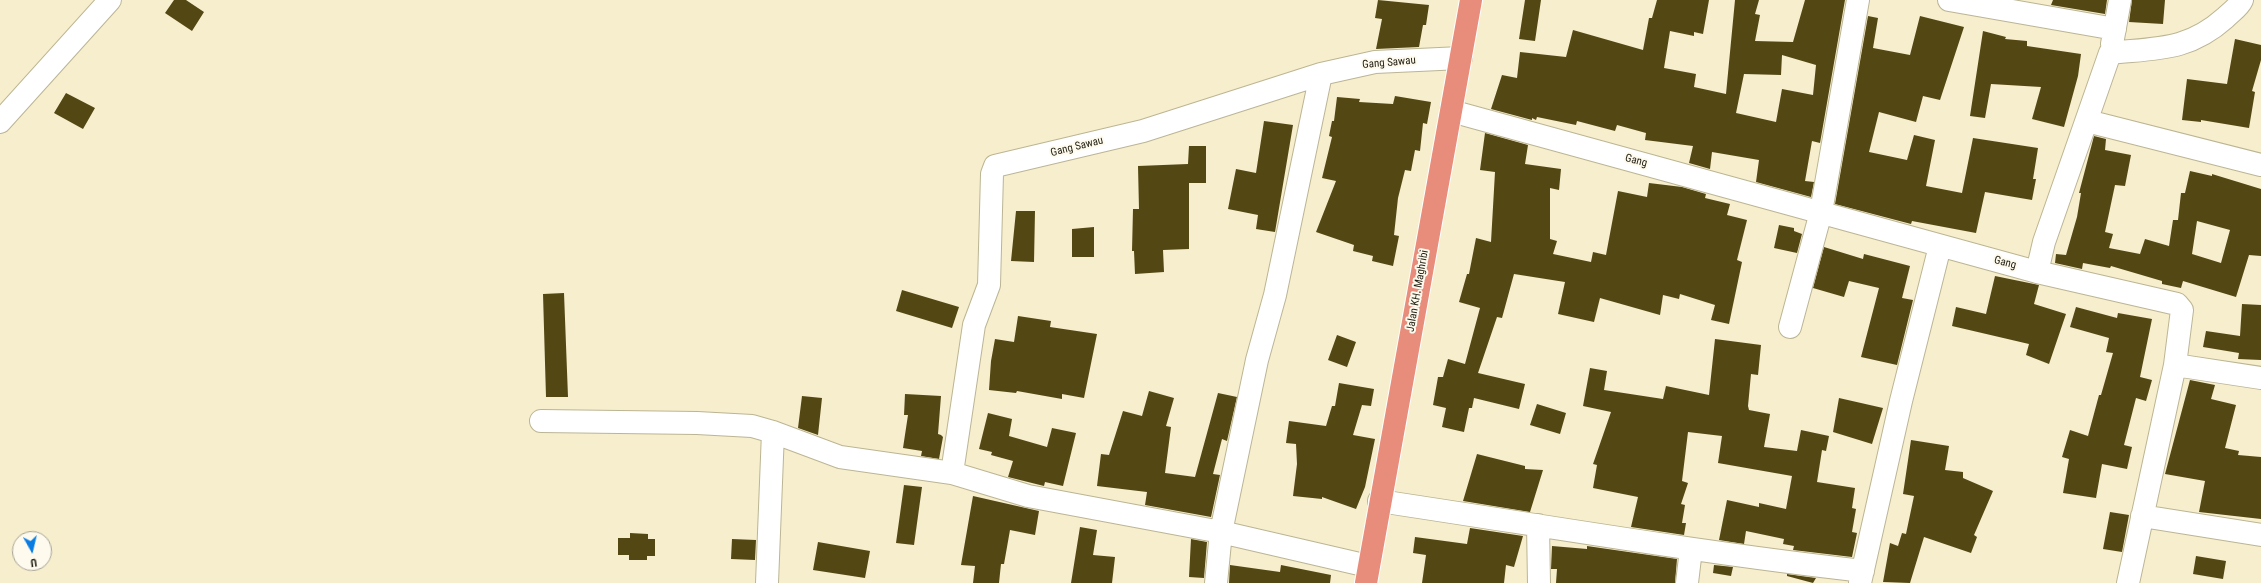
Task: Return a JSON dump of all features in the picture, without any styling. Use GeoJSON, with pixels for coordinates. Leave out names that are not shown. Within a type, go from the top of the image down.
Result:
{"type":"FeatureCollection","features":[{"type":"Feature","properties":{"kind":"highway","name":"Jalan KH. Maghribi"},"geometry":{"type":"LineString","coordinates":[[1367,574],[1471,0]]}},
{"type":"Feature","properties":{"kind":"street"},"geometry":{"type":"LineString","coordinates":[[0,122],[110,0]]}},
{"type":"Feature","properties":{"kind":"street"},"geometry":{"type":"LineString","coordinates":[[1790,327],[1821,212],[1858,0]]}},
{"type":"Feature","properties":{"kind":"street"},"geometry":{"type":"LineString","coordinates":[[1949,0],[2115,29]]}},
{"type":"Feature","properties":{"kind":"street"},"geometry":{"type":"LineString","coordinates":[[2037,272],[2044,242],[2110,53],[2120,0]]}},
{"type":"Feature","properties":{"kind":"street"},"geometry":{"type":"LineString","coordinates":[[2110,53],[2177,46],[2194,40],[2211,31],[2242,0]]}},
{"type":"Feature","properties":{"kind":"street","name":"Gang Sawau"},"geometry":{"type":"LineString","coordinates":[[952,473],[974,325],[989,285],[993,168],[999,165],[1143,131],[1321,74],[1375,62],[1461,58]]}},
{"type":"Feature","properties":{"kind":"street"},"geometry":{"type":"LineString","coordinates":[[1216,583],[1221,532],[1257,360],[1274,296],[1321,74]]}},
{"type":"Feature","properties":{"kind":"street","name":"Gang"},"geometry":{"type":"LineString","coordinates":[[1451,111],[2037,272],[2179,305],[2182,310],[2175,365],[2128,583]]}},
{"type":"Feature","properties":{"kind":"street"},"geometry":{"type":"LineString","coordinates":[[2087,121],[2261,165]]}},
{"type":"Feature","properties":{"kind":"street"},"geometry":{"type":"LineString","coordinates":[[1379,502],[1538,525],[1627,541],[1691,549],[1861,577],[1901,401],[1940,246]]}},
{"type":"Feature","properties":{"kind":"street"},"geometry":{"type":"LineString","coordinates":[[2175,365],[2261,378]]}},
{"type":"Feature","properties":{"kind":"street"},"geometry":{"type":"LineString","coordinates":[[541,421],[697,423],[752,426],[773,432],[840,457],[952,473],[1028,496],[1221,532],[1367,574]]}},
{"type":"Feature","properties":{"kind":"street"},"geometry":{"type":"LineString","coordinates":[[767,583],[773,432]]}},
{"type":"Feature","properties":{"kind":"street"},"geometry":{"type":"LineString","coordinates":[[2142,516],[2261,535]]}},
{"type":"Feature","properties":{"kind":"street"},"geometry":{"type":"LineString","coordinates":[[1538,525],[1539,583]]}},
{"type":"Feature","properties":{"kind":"street"},"geometry":{"type":"LineString","coordinates":[[1687,583],[1691,549]]}},
{"type":"Feature","properties":{"kind":"building"},"geometry":{"type":"Polygon","coordinates":[[[174,0],[186,0],[204,12],[192,31],[165,13],[174,0]]]}},
{"type":"Feature","properties":{"kind":"building"},"geometry":{"type":"Polygon","coordinates":[[[1378,0],[1429,5],[1426,25],[1423,25],[1419,47],[1376,49],[1382,19],[1375,18],[1378,0]]]}},
{"type":"Feature","properties":{"kind":"building"},"geometry":{"type":"Polygon","coordinates":[[[1525,0],[1541,0],[1535,41],[1519,39],[1525,0]]]}},
{"type":"Feature","properties":{"kind":"building"},"geometry":{"type":"Polygon","coordinates":[[[1657,0],[1709,0],[1703,34],[1694,32],[1694,36],[1670,31],[1664,68],[1696,74],[1694,87],[1726,94],[1735,0],[1759,0],[1755,14],[1760,15],[1755,41],[1793,42],[1805,0],[1845,0],[1820,143],[1812,141],[1805,181],[1814,182],[1811,197],[1756,182],[1759,160],[1712,152],[1710,169],[1689,163],[1693,146],[1645,140],[1646,133],[1617,125],[1615,131],[1577,121],[1576,125],[1537,117],[1536,120],[1532,118],[1532,120],[1491,109],[1502,75],[1517,78],[1520,52],[1566,57],[1573,30],[1643,50],[1649,18],[1652,18],[1657,0]],[[1782,55],[1781,75],[1744,74],[1736,113],[1776,122],[1782,89],[1813,95],[1816,65],[1782,55]]]}},
{"type":"Feature","properties":{"kind":"building"},"geometry":{"type":"Polygon","coordinates":[[[2053,0],[2107,0],[2105,14],[2051,5],[2053,0]]]}},
{"type":"Feature","properties":{"kind":"building"},"geometry":{"type":"Polygon","coordinates":[[[2132,0],[2165,0],[2163,24],[2129,22],[2132,0]]]}},
{"type":"Feature","properties":{"kind":"building"},"geometry":{"type":"Polygon","coordinates":[[[1868,16],[1878,18],[1873,48],[1910,55],[1920,16],[1964,27],[1940,100],[1923,96],[1916,122],[1879,112],[1869,152],[1907,160],[1914,135],[1935,140],[1926,186],[1962,193],[1973,138],[2038,148],[2033,179],[2036,179],[2032,200],[1985,192],[1976,233],[1912,221],[1911,224],[1835,204],[1868,16]]]}},
{"type":"Feature","properties":{"kind":"building"},"geometry":{"type":"Polygon","coordinates":[[[1983,31],[2006,37],[2005,39],[2027,41],[2027,46],[2081,54],[2078,76],[2064,127],[2032,119],[2041,87],[1991,84],[1985,118],[1970,116],[1983,31]]]}},
{"type":"Feature","properties":{"kind":"building"},"geometry":{"type":"Polygon","coordinates":[[[2235,39],[2261,45],[2261,60],[2252,91],[2255,92],[2249,128],[2201,120],[2201,122],[2182,120],[2187,79],[2227,84],[2235,39]]]}},
{"type":"Feature","properties":{"kind":"building"},"geometry":{"type":"Polygon","coordinates":[[[66,93],[95,108],[83,129],[54,113],[66,93]]]}},
{"type":"Feature","properties":{"kind":"building"},"geometry":{"type":"Polygon","coordinates":[[[1395,96],[1431,102],[1427,124],[1423,123],[1420,151],[1415,150],[1411,171],[1405,170],[1398,198],[1394,235],[1399,236],[1393,266],[1372,261],[1373,256],[1353,251],[1354,245],[1316,232],[1336,181],[1322,178],[1332,137],[1329,136],[1332,121],[1334,121],[1337,97],[1360,99],[1359,102],[1393,104],[1395,96]]]}},
{"type":"Feature","properties":{"kind":"building"},"geometry":{"type":"Polygon","coordinates":[[[1264,121],[1293,125],[1275,232],[1256,229],[1258,215],[1228,209],[1236,169],[1256,173],[1264,121]]]}},
{"type":"Feature","properties":{"kind":"building"},"geometry":{"type":"Polygon","coordinates":[[[1485,133],[1528,145],[1525,164],[1561,169],[1559,190],[1550,188],[1550,239],[1557,241],[1553,254],[1591,262],[1593,252],[1606,255],[1618,191],[1647,197],[1649,183],[1682,187],[1706,194],[1705,198],[1730,204],[1727,215],[1747,220],[1737,260],[1742,262],[1729,324],[1711,320],[1715,305],[1680,294],[1679,299],[1663,295],[1660,315],[1600,298],[1594,322],[1558,314],[1565,282],[1514,274],[1502,318],[1497,317],[1478,373],[1525,384],[1519,409],[1474,398],[1472,408],[1469,408],[1464,432],[1442,427],[1446,408],[1433,405],[1438,377],[1443,377],[1448,359],[1465,364],[1480,308],[1459,302],[1467,274],[1469,274],[1476,238],[1491,242],[1495,172],[1480,170],[1485,133]]]}},
{"type":"Feature","properties":{"kind":"building"},"geometry":{"type":"Polygon","coordinates":[[[2094,136],[2106,139],[2105,150],[2131,155],[2125,186],[2115,185],[2105,232],[2113,234],[2109,248],[2140,254],[2145,239],[2169,246],[2173,220],[2178,220],[2181,193],[2185,193],[2190,171],[2212,176],[2212,174],[2261,189],[2261,256],[2249,255],[2236,297],[2183,281],[2181,288],[2162,284],[2162,281],[2111,266],[2110,268],[2083,263],[2082,269],[2055,263],[2056,254],[2066,255],[2077,217],[2081,193],[2079,193],[2094,136]],[[2197,221],[2192,254],[2221,263],[2230,230],[2197,221]]]}},
{"type":"Feature","properties":{"kind":"building"},"geometry":{"type":"Polygon","coordinates":[[[1189,146],[1206,146],[1206,183],[1189,183],[1189,249],[1163,250],[1164,272],[1135,274],[1134,251],[1132,251],[1133,209],[1139,209],[1138,166],[1188,164],[1189,146]]]}},
{"type":"Feature","properties":{"kind":"building"},"geometry":{"type":"Polygon","coordinates":[[[1016,211],[1035,211],[1034,262],[1011,261],[1016,211]]]}},
{"type":"Feature","properties":{"kind":"building"},"geometry":{"type":"Polygon","coordinates":[[[1779,225],[1794,228],[1794,231],[1802,234],[1797,253],[1774,248],[1779,225]]]}},
{"type":"Feature","properties":{"kind":"building"},"geometry":{"type":"Polygon","coordinates":[[[1094,227],[1094,257],[1072,257],[1072,229],[1094,227]]]}},
{"type":"Feature","properties":{"kind":"building"},"geometry":{"type":"Polygon","coordinates":[[[1824,247],[1863,259],[1864,254],[1910,266],[1902,298],[1913,300],[1897,365],[1861,357],[1879,288],[1849,281],[1844,297],[1813,288],[1824,247]]]}},
{"type":"Feature","properties":{"kind":"building"},"geometry":{"type":"Polygon","coordinates":[[[1995,276],[2039,285],[2034,304],[2066,314],[2049,364],[2026,355],[2029,344],[1952,326],[1956,307],[1986,314],[1995,276]]]}},
{"type":"Feature","properties":{"kind":"building"},"geometry":{"type":"Polygon","coordinates":[[[902,290],[959,307],[952,328],[896,311],[902,290]]]}},
{"type":"Feature","properties":{"kind":"building"},"geometry":{"type":"Polygon","coordinates":[[[564,293],[568,397],[546,397],[543,294],[564,293]]]}},
{"type":"Feature","properties":{"kind":"building"},"geometry":{"type":"Polygon","coordinates":[[[2242,304],[2261,305],[2261,360],[2238,359],[2239,353],[2203,347],[2206,331],[2240,336],[2242,304]]]}},
{"type":"Feature","properties":{"kind":"building"},"geometry":{"type":"Polygon","coordinates":[[[2076,307],[2117,318],[2118,313],[2152,319],[2140,377],[2152,380],[2146,401],[2136,398],[2124,445],[2132,447],[2127,469],[2102,464],[2096,498],[2063,493],[2069,459],[2062,457],[2070,430],[2088,436],[2099,395],[2101,395],[2113,353],[2106,352],[2109,338],[2070,327],[2076,307]]]}},
{"type":"Feature","properties":{"kind":"building"},"geometry":{"type":"Polygon","coordinates":[[[1018,316],[1051,321],[1050,327],[1097,334],[1084,398],[1062,394],[1062,399],[1017,391],[1016,393],[989,390],[991,361],[995,339],[1014,342],[1018,316]]]}},
{"type":"Feature","properties":{"kind":"building"},"geometry":{"type":"Polygon","coordinates":[[[1337,335],[1356,342],[1347,367],[1328,360],[1337,335]]]}},
{"type":"Feature","properties":{"kind":"building"},"geometry":{"type":"Polygon","coordinates":[[[1715,339],[1761,345],[1758,375],[1751,374],[1748,406],[1749,410],[1770,414],[1764,447],[1797,451],[1801,430],[1829,436],[1826,451],[1822,450],[1817,482],[1855,488],[1852,508],[1856,509],[1852,532],[1857,533],[1852,557],[1793,550],[1794,546],[1783,544],[1784,539],[1746,531],[1744,544],[1719,540],[1727,500],[1759,507],[1759,503],[1786,509],[1792,476],[1718,463],[1722,436],[1688,432],[1682,481],[1688,483],[1681,504],[1685,505],[1682,523],[1686,523],[1684,535],[1631,527],[1638,497],[1593,488],[1597,465],[1593,464],[1611,412],[1583,406],[1590,368],[1607,371],[1604,390],[1663,399],[1666,386],[1709,395],[1715,339]]]}},
{"type":"Feature","properties":{"kind":"building"},"geometry":{"type":"Polygon","coordinates":[[[2190,380],[2215,385],[2211,399],[2236,405],[2225,448],[2239,451],[2238,455],[2261,457],[2261,519],[2199,512],[2205,481],[2165,474],[2190,380]]]}},
{"type":"Feature","properties":{"kind":"building"},"geometry":{"type":"Polygon","coordinates":[[[1339,383],[1374,389],[1371,406],[1362,405],[1353,435],[1375,439],[1365,487],[1356,509],[1322,497],[1322,499],[1293,496],[1297,464],[1296,444],[1286,443],[1289,421],[1326,426],[1332,406],[1335,406],[1339,383]]]}},
{"type":"Feature","properties":{"kind":"building"},"geometry":{"type":"Polygon","coordinates":[[[1149,391],[1174,398],[1166,426],[1171,427],[1165,473],[1195,477],[1218,393],[1237,397],[1227,441],[1222,439],[1213,474],[1220,475],[1211,517],[1145,505],[1147,492],[1097,486],[1101,454],[1109,455],[1123,411],[1142,416],[1149,391]]]}},
{"type":"Feature","properties":{"kind":"building"},"geometry":{"type":"Polygon","coordinates":[[[905,394],[941,396],[938,434],[943,437],[939,459],[921,456],[922,451],[903,448],[908,415],[904,415],[905,394]]]}},
{"type":"Feature","properties":{"kind":"building"},"geometry":{"type":"Polygon","coordinates":[[[802,396],[822,398],[818,435],[798,428],[802,396]]]}},
{"type":"Feature","properties":{"kind":"building"},"geometry":{"type":"Polygon","coordinates":[[[1839,398],[1883,408],[1872,444],[1833,432],[1839,398]]]}},
{"type":"Feature","properties":{"kind":"building"},"geometry":{"type":"Polygon","coordinates":[[[1537,404],[1566,413],[1560,434],[1530,425],[1537,404]]]}},
{"type":"Feature","properties":{"kind":"building"},"geometry":{"type":"Polygon","coordinates":[[[988,413],[1012,419],[1009,436],[1047,447],[1052,428],[1076,433],[1063,486],[1045,482],[1044,486],[1008,477],[1013,461],[991,455],[992,452],[979,449],[988,413]]]}},
{"type":"Feature","properties":{"kind":"building"},"geometry":{"type":"Polygon","coordinates":[[[1911,440],[1949,446],[1945,470],[1963,472],[1963,478],[1993,491],[1974,535],[1977,537],[1971,553],[1924,537],[1910,583],[1883,582],[1890,543],[1898,546],[1902,533],[1906,534],[1914,496],[1903,494],[1911,440]]]}},
{"type":"Feature","properties":{"kind":"building"},"geometry":{"type":"Polygon","coordinates":[[[1477,454],[1525,466],[1525,469],[1543,470],[1530,512],[1463,501],[1477,454]]]}},
{"type":"Feature","properties":{"kind":"building"},"geometry":{"type":"Polygon","coordinates":[[[904,485],[922,487],[914,545],[896,543],[904,485]]]}},
{"type":"Feature","properties":{"kind":"building"},"geometry":{"type":"Polygon","coordinates":[[[973,496],[1039,511],[1035,535],[1010,530],[1004,564],[1001,564],[999,583],[973,583],[975,566],[961,565],[973,496]]]}},
{"type":"Feature","properties":{"kind":"building"},"geometry":{"type":"Polygon","coordinates":[[[2110,512],[2129,515],[2122,552],[2103,549],[2110,512]]]}},
{"type":"Feature","properties":{"kind":"building"},"geometry":{"type":"Polygon","coordinates":[[[1080,527],[1097,530],[1093,555],[1115,557],[1112,583],[1071,583],[1080,527]]]}},
{"type":"Feature","properties":{"kind":"building"},"geometry":{"type":"Polygon","coordinates":[[[1470,528],[1523,536],[1514,567],[1506,565],[1504,583],[1422,583],[1426,555],[1413,553],[1415,537],[1467,544],[1470,528]]]}},
{"type":"Feature","properties":{"kind":"building"},"geometry":{"type":"Polygon","coordinates":[[[630,533],[648,534],[648,539],[655,539],[655,556],[647,556],[647,560],[629,560],[629,555],[618,555],[618,538],[630,538],[630,533]]]}},
{"type":"Feature","properties":{"kind":"building"},"geometry":{"type":"Polygon","coordinates":[[[732,539],[756,540],[755,560],[731,559],[732,539]]]}},
{"type":"Feature","properties":{"kind":"building"},"geometry":{"type":"Polygon","coordinates":[[[1191,539],[1207,542],[1204,578],[1189,577],[1191,539]]]}},
{"type":"Feature","properties":{"kind":"building"},"geometry":{"type":"Polygon","coordinates":[[[818,542],[870,551],[865,578],[813,570],[818,542]]]}},
{"type":"Feature","properties":{"kind":"building"},"geometry":{"type":"Polygon","coordinates":[[[1552,546],[1587,549],[1587,546],[1677,559],[1675,583],[1556,583],[1557,569],[1551,569],[1552,546]]]}},
{"type":"Feature","properties":{"kind":"building"},"geometry":{"type":"Polygon","coordinates":[[[2196,556],[2226,561],[2223,579],[2193,574],[2196,556]]]}},
{"type":"Feature","properties":{"kind":"building"},"geometry":{"type":"Polygon","coordinates":[[[1230,565],[1280,572],[1281,565],[1331,575],[1330,583],[1229,583],[1230,565]]]}},
{"type":"Feature","properties":{"kind":"building"},"geometry":{"type":"Polygon","coordinates":[[[1714,565],[1733,567],[1731,576],[1713,573],[1714,565]]]}},
{"type":"Feature","properties":{"kind":"building"},"geometry":{"type":"Polygon","coordinates":[[[1787,574],[1816,578],[1813,583],[1787,576],[1787,574]]]}}]}
